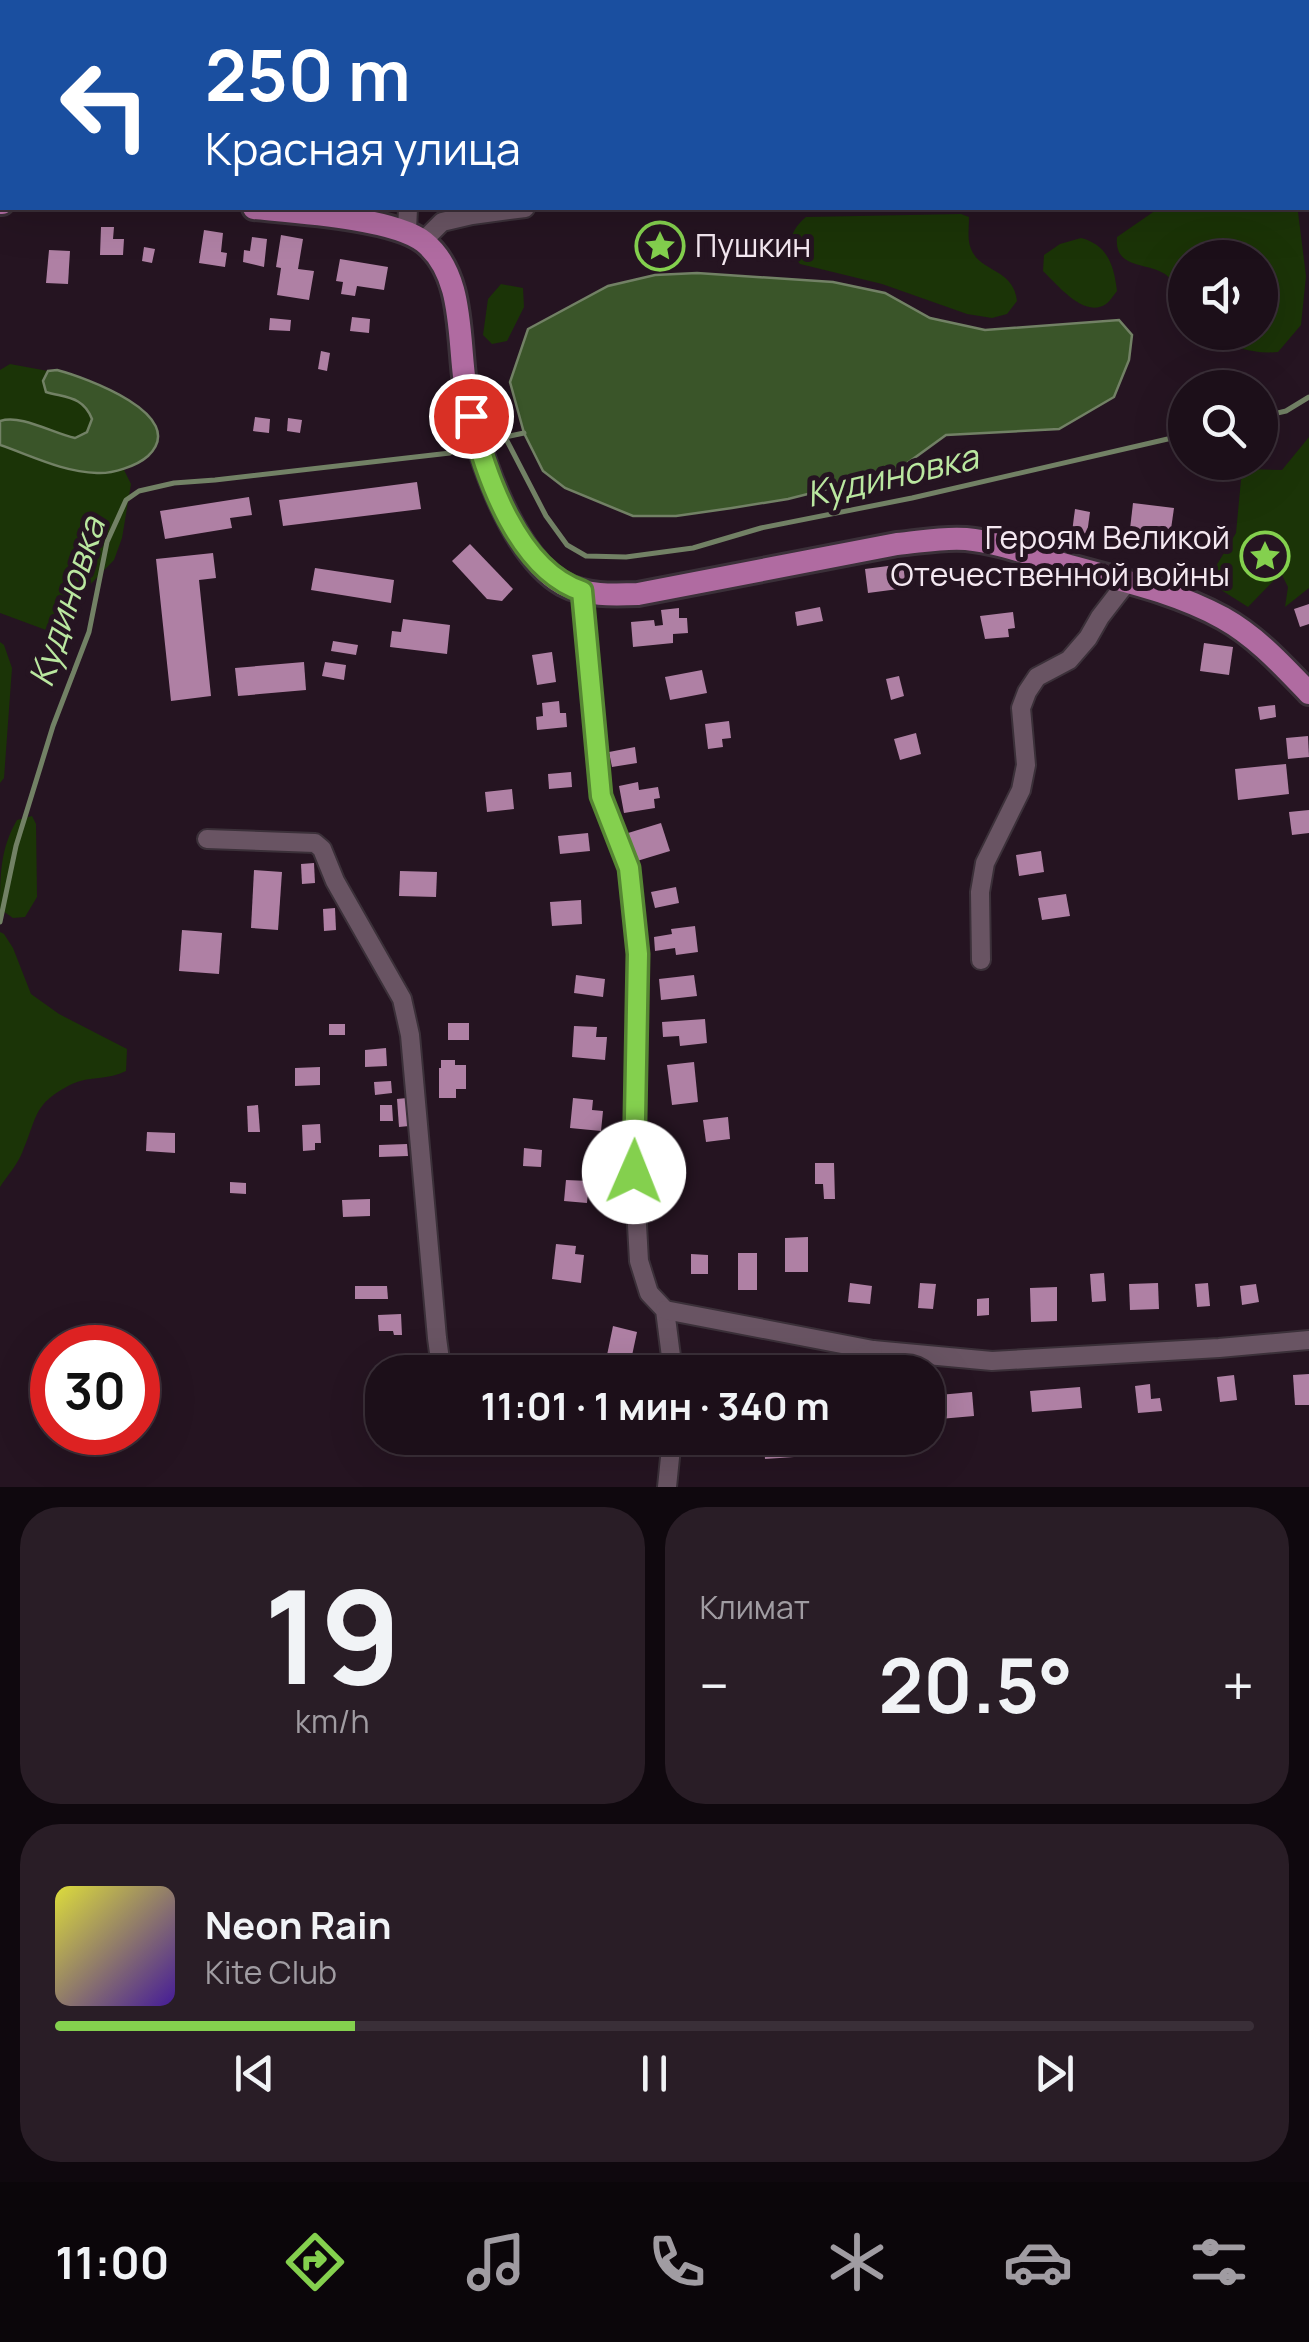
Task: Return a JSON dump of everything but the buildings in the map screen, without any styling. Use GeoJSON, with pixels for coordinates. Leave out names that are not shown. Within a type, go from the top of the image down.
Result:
{"type":"FeatureCollection","features":[{"type":"Feature","properties":{"kind":"main road"},"geometry":{"type":"LineString","coordinates":[[270,210],[413,226],[439,256],[450,274],[465,388],[480,454],[503,508],[535,560],[566,586],[610,596],[638,594],[897,544],[966,540],[1002,546],[1197,605],[1256,640],[1309,693]]}},
{"type":"Feature","properties":{"kind":"street"},"geometry":{"type":"LineString","coordinates":[[413,226],[507,210]]}},
{"type":"Feature","properties":{"kind":"street"},"geometry":{"type":"LineString","coordinates":[[981,960],[980,892],[986,864],[1024,778],[1021,708],[1026,692],[1037,678],[1069,660],[1127,582]]}},
{"type":"Feature","properties":{"kind":"street"},"geometry":{"type":"LineString","coordinates":[[582,591],[601,796],[629,868],[638,954],[634,1172],[639,1261],[650,1292],[665,1310],[671,1355]]}},
{"type":"Feature","properties":{"kind":"street"},"geometry":{"type":"LineString","coordinates":[[207,839],[314,843],[322,849],[335,880],[402,999],[410,1035],[439,1355]]}},
{"type":"Feature","properties":{"kind":"street"},"geometry":{"type":"LineString","coordinates":[[665,1310],[872,1350],[992,1361],[1309,1340]]}},
{"type":"Feature","properties":{"kind":"street"},"geometry":{"type":"LineString","coordinates":[[865,1355],[872,1350]]}},
{"type":"Feature","properties":{"kind":"street"},"geometry":{"type":"LineString","coordinates":[[667,1487],[671,1455]]}},
{"type":"Feature","properties":{"kind":"shaded area"},"geometry":{"type":"Polygon","coordinates":[[[1156,210],[1296,210],[1306,276],[1301,325],[1278,352],[1250,350],[1278,350],[1278,240],[1168,240],[1168,277],[1126,260],[1117,247],[1117,237],[1156,210]]]}},
{"type":"Feature","properties":{"kind":"shaded area"},"geometry":{"type":"Polygon","coordinates":[[[806,217],[969,217],[969,241],[975,257],[1004,277],[1015,291],[1017,301],[1007,314],[992,318],[967,314],[882,284],[800,264],[791,245],[796,228],[806,217]]]}},
{"type":"Feature","properties":{"kind":"shaded area"},"geometry":{"type":"Polygon","coordinates":[[[1081,238],[1103,251],[1114,273],[1117,291],[1098,307],[1080,304],[1043,271],[1044,255],[1060,244],[1081,238]]]}},
{"type":"Feature","properties":{"kind":"shaded area"},"geometry":{"type":"Polygon","coordinates":[[[697,273],[833,282],[885,293],[930,318],[985,330],[1119,320],[1132,335],[1129,360],[1114,397],[1059,429],[946,435],[895,472],[788,499],[676,516],[633,516],[565,488],[543,471],[524,433],[510,382],[528,329],[608,286],[655,275],[697,273]]]}},
{"type":"Feature","properties":{"kind":"shaded area"},"geometry":{"type":"Polygon","coordinates":[[[501,284],[523,288],[524,307],[507,341],[492,344],[483,335],[488,299],[501,284]]]}},
{"type":"Feature","properties":{"kind":"shaded area"},"geometry":{"type":"Polygon","coordinates":[[[10,364],[48,371],[43,381],[53,394],[77,400],[86,408],[92,419],[87,432],[76,438],[27,422],[0,421],[0,370],[10,364]]]}},
{"type":"Feature","properties":{"kind":"shaded area"},"geometry":{"type":"Polygon","coordinates":[[[57,370],[109,389],[145,413],[156,426],[158,441],[148,456],[124,469],[97,473],[60,467],[0,445],[0,421],[27,422],[75,438],[87,432],[92,419],[84,406],[46,392],[43,381],[48,371],[57,370]]]}},
{"type":"Feature","properties":{"kind":"shaded area"},"geometry":{"type":"Polygon","coordinates":[[[1309,437],[1309,588],[1285,607],[1288,587],[1281,573],[1248,607],[1207,581],[1236,533],[1241,480],[1278,480],[1278,470],[1309,437]]]}},
{"type":"Feature","properties":{"kind":"shaded area"},"geometry":{"type":"Polygon","coordinates":[[[0,445],[75,470],[123,468],[131,484],[122,538],[114,560],[83,592],[59,626],[46,630],[0,613],[0,445]]]}},
{"type":"Feature","properties":{"kind":"shaded area"},"geometry":{"type":"Polygon","coordinates":[[[0,642],[12,668],[4,778],[0,783],[0,642]]]}},
{"type":"Feature","properties":{"kind":"shaded area"},"geometry":{"type":"Polygon","coordinates":[[[32,816],[36,824],[37,897],[25,917],[13,918],[0,909],[2,863],[17,820],[32,816]]]}},
{"type":"Feature","properties":{"kind":"shaded area"},"geometry":{"type":"Polygon","coordinates":[[[0,932],[13,948],[31,994],[59,1014],[127,1049],[126,1071],[72,1084],[43,1105],[20,1157],[0,1187],[0,932]]]}},
{"type":"Feature","properties":{"kind":"waterway","name":"Кудиновка"},"geometry":{"type":"LineString","coordinates":[[1278,413],[1309,397]]}},
{"type":"Feature","properties":{"kind":"waterway"},"geometry":{"type":"LineString","coordinates":[[505,437],[524,433]]}},
{"type":"Feature","properties":{"kind":"waterway","name":"Кудиновка"},"geometry":{"type":"LineString","coordinates":[[494,437],[505,437],[546,516],[567,545],[586,556],[626,557],[693,548],[761,528],[1168,439]]}},
{"type":"Feature","properties":{"kind":"waterway","name":"Кудиновка"},"geometry":{"type":"LineString","coordinates":[[0,922],[16,846],[53,726],[89,632],[107,542],[126,500],[139,491],[174,483],[450,453]]}},
{"type":"Feature","properties":{"kind":"place","name":"Пушкин"},"geometry":{"type":"Point","coordinates":[660,246]}},
{"type":"Feature","properties":{"kind":"place","name":"Героям Великой Отечественной войны"},"geometry":{"type":"Point","coordinates":[1265,556]}},
{"type":"Feature","properties":{"kind":"route"},"geometry":{"type":"LineString","coordinates":[[471,416],[480,454],[503,508],[535,560],[566,586],[582,591],[601,796],[629,868],[638,954],[634,1172]]}}]}
